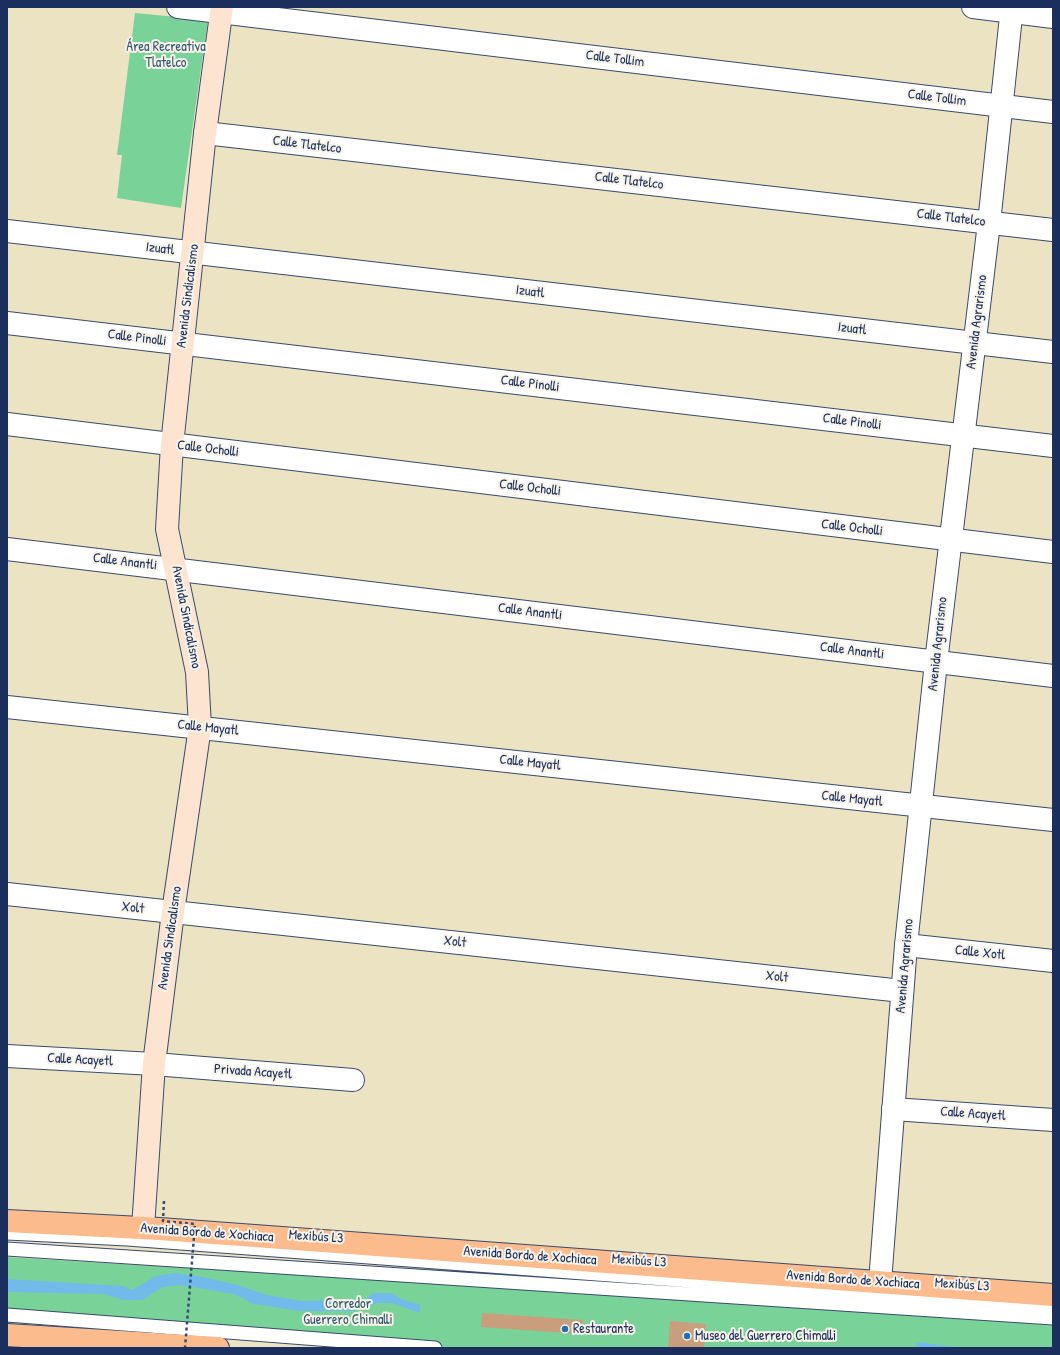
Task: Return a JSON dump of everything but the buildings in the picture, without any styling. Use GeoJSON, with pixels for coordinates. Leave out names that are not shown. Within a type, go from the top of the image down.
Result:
{"type":"FeatureCollection","features":[{"type":"Feature","properties":{"kind":"main road","name":"Avenida Sindicalismo"},"geometry":{"type":"LineString","coordinates":[[143,1228],[154,1064],[173,912],[200,727],[197,672],[168,529],[172,445],[221,9]]}},
{"type":"Feature","properties":{"kind":"main road","name":"Avenida Bordo de Xochiaca"},"geometry":{"type":"LineString","coordinates":[[7,1221],[143,1228],[1053,1295]]}},
{"type":"Feature","properties":{"kind":"main road"},"geometry":{"type":"LineString","coordinates":[[7,1335],[218,1348]]}},
{"type":"Feature","properties":{"kind":"street","name":"Calle Tollim"},"geometry":{"type":"LineString","coordinates":[[178,7],[221,9],[1053,112]]}},
{"type":"Feature","properties":{"kind":"street"},"geometry":{"type":"LineString","coordinates":[[973,7],[1012,9],[1053,17]]}},
{"type":"Feature","properties":{"kind":"street","name":"Avenida Agrarismo"},"geometry":{"type":"LineString","coordinates":[[880,1282],[906,945],[936,662],[989,223],[1012,9]]}},
{"type":"Feature","properties":{"kind":"street","name":"Calle Tlatelco"},"geometry":{"type":"LineString","coordinates":[[206,133],[1053,230]]}},
{"type":"Feature","properties":{"kind":"street","name":"Izuatl"},"geometry":{"type":"LineString","coordinates":[[7,231],[1053,352]]}},
{"type":"Feature","properties":{"kind":"street","name":"Calle Pinolli"},"geometry":{"type":"LineString","coordinates":[[7,323],[1053,446]]}},
{"type":"Feature","properties":{"kind":"street","name":"Calle Ocholli"},"geometry":{"type":"LineString","coordinates":[[7,424],[1053,552]]}},
{"type":"Feature","properties":{"kind":"street","name":"Calle Anantli"},"geometry":{"type":"LineString","coordinates":[[7,549],[177,568],[1053,676]]}},
{"type":"Feature","properties":{"kind":"street","name":"Calle Mayatl"},"geometry":{"type":"LineString","coordinates":[[7,707],[921,807],[1053,820]]}},
{"type":"Feature","properties":{"kind":"street","name":"Xolt"},"geometry":{"type":"LineString","coordinates":[[7,894],[902,991]]}},
{"type":"Feature","properties":{"kind":"street","name":"Calle Xotl"},"geometry":{"type":"LineString","coordinates":[[906,945],[1053,961]]}},
{"type":"Feature","properties":{"kind":"street","name":"Calle Acayetl"},"geometry":{"type":"LineString","coordinates":[[7,1056],[154,1064]]}},
{"type":"Feature","properties":{"kind":"street","name":"Privada Acayetl"},"geometry":{"type":"LineString","coordinates":[[154,1064],[353,1080]]}},
{"type":"Feature","properties":{"kind":"street","name":"Calle Acayetl"},"geometry":{"type":"LineString","coordinates":[[893,1109],[1053,1120]]}},
{"type":"Feature","properties":{"kind":"lane","name":"Mexibús L3"},"geometry":{"type":"LineString","coordinates":[[7,1233],[127,1239],[1053,1308]]}},
{"type":"Feature","properties":{"kind":"lane"},"geometry":{"type":"LineString","coordinates":[[7,1249],[1053,1318]]}},
{"type":"Feature","properties":{"kind":"lane"},"geometry":{"type":"LineString","coordinates":[[7,1314],[435,1348]]}},
{"type":"Feature","properties":{"kind":"path"},"geometry":{"type":"LineString","coordinates":[[164,1201],[163,1221],[195,1224],[185,1348]]}},
{"type":"Feature","properties":{"kind":"green space","name":"Área Recreativa Tlatelco"},"geometry":{"type":"Polygon","coordinates":[[[135,13],[208,20],[181,208],[117,198],[122,155],[117,155],[135,13]]]}},
{"type":"Feature","properties":{"kind":"green space","name":"Corredor Guerrero Chimalli"},"geometry":{"type":"Polygon","coordinates":[[[7,1257],[1053,1321],[1053,1348],[350,1348],[101,1327],[7,1323],[7,1257]]]}},
{"type":"Feature","properties":{"kind":"water"},"geometry":{"type":"Polygon","coordinates":[[[175,1273],[203,1277],[237,1285],[267,1295],[301,1301],[366,1299],[373,1293],[391,1293],[401,1299],[420,1305],[420,1313],[392,1303],[378,1303],[351,1311],[300,1311],[253,1304],[234,1294],[180,1285],[163,1287],[142,1300],[123,1300],[105,1294],[7,1292],[7,1279],[123,1286],[132,1290],[156,1276],[175,1273]]]}},
{"type":"Feature","properties":{"kind":"water"},"geometry":{"type":"Polygon","coordinates":[[[917,1342],[962,1348],[916,1348],[917,1342]]]}},
{"type":"Feature","properties":{"kind":"place","name":"Restaurante"},"geometry":{"type":"Point","coordinates":[565,1329]}},
{"type":"Feature","properties":{"kind":"place","name":"Museo del Guerrero Chimalli"},"geometry":{"type":"Point","coordinates":[687,1336]}}]}
